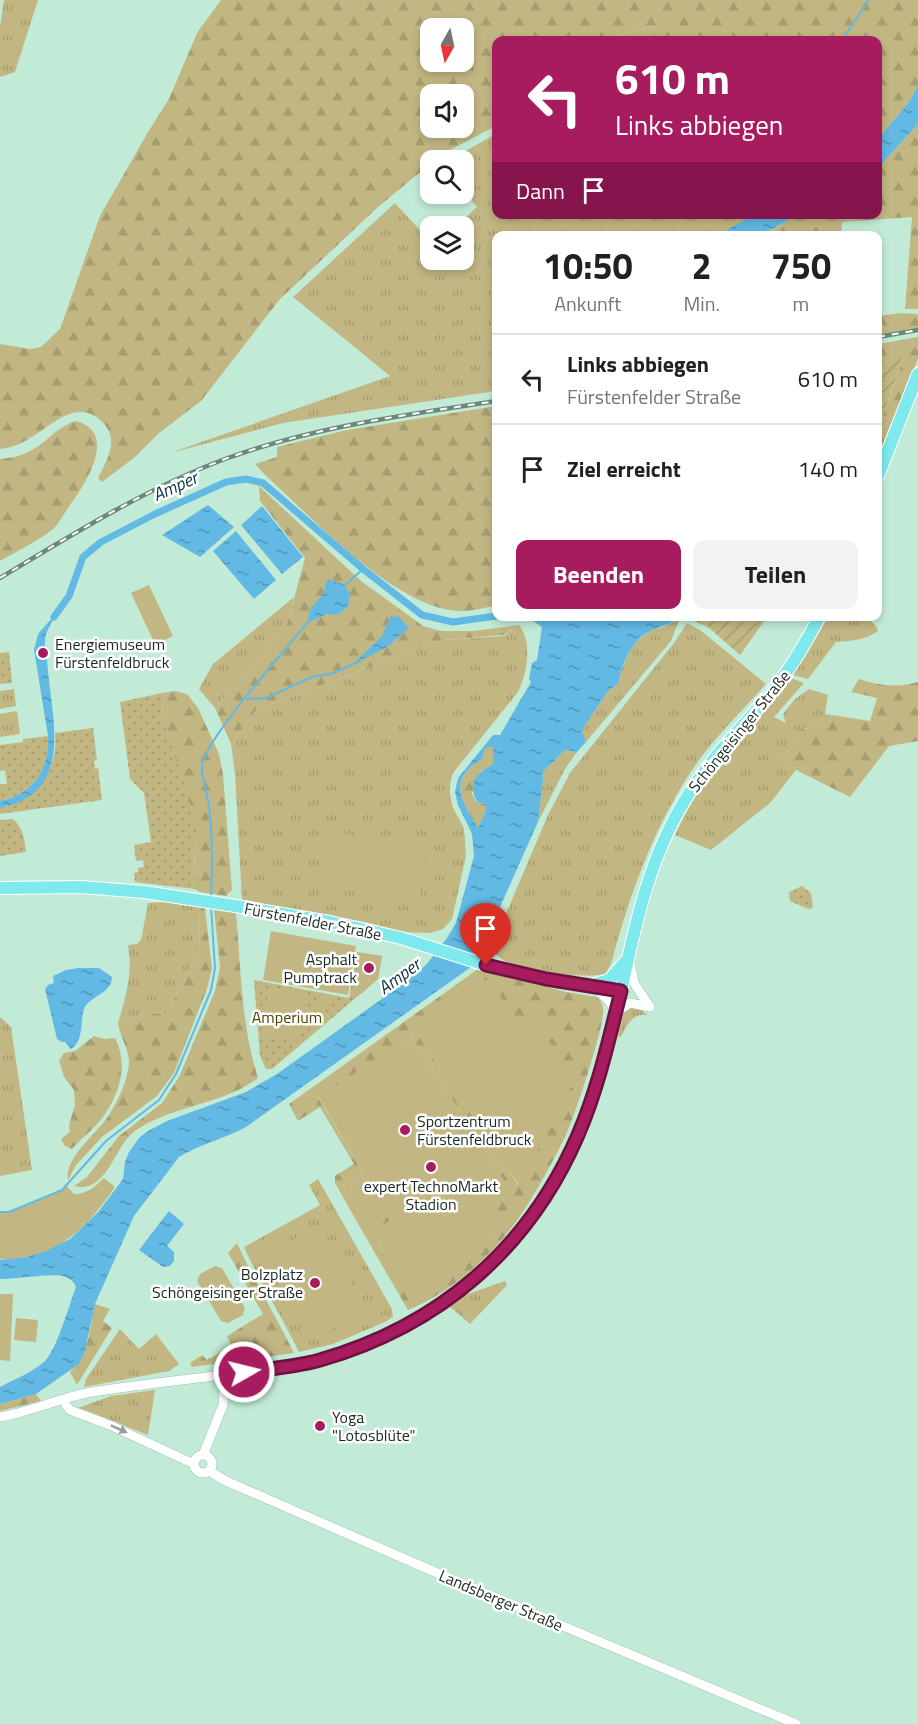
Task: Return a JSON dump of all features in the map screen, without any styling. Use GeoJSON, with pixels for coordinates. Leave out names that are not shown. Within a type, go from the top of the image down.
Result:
{"type":"FeatureCollection","features":[{"type":"Feature","properties":{"kind":"main road"},"geometry":{"type":"LineString","coordinates":[[882,466],[918,374]]}},
{"type":"Feature","properties":{"kind":"main road","name":"Schöngeisinger Straße"},"geometry":{"type":"LineString","coordinates":[[621,991],[649,875],[678,810],[707,768],[786,673],[817,621]]}},
{"type":"Feature","properties":{"kind":"main road","name":"Fürstenfelder Straße"},"geometry":{"type":"LineString","coordinates":[[0,888],[81,887],[144,892],[201,900],[330,922],[401,938],[480,963],[621,991]]}},
{"type":"Feature","properties":{"kind":"main road"},"geometry":{"type":"LineString","coordinates":[[592,985],[609,980],[628,955]]}},
{"type":"Feature","properties":{"kind":"street"},"geometry":{"type":"LineString","coordinates":[[592,985],[610,1002],[615,1013],[630,1003],[650,1007],[631,976],[628,955]]}},
{"type":"Feature","properties":{"kind":"street","name":"Schöngeisinger Straße"},"geometry":{"type":"LineString","coordinates":[[21,1413],[89,1392],[308,1363],[355,1349],[404,1327],[434,1309],[484,1271],[534,1215],[552,1186],[569,1154],[590,1100],[621,991]]}},
{"type":"Feature","properties":{"kind":"street"},"geometry":{"type":"LineString","coordinates":[[203,1455],[211,1461],[212,1466],[209,1471],[200,1473],[195,1469],[194,1464],[196,1459],[203,1455],[223,1405],[225,1375]]}},
{"type":"Feature","properties":{"kind":"street","name":"Schöngeisinger Straße"},"geometry":{"type":"LineString","coordinates":[[0,1417],[50,1410],[114,1389]]}},
{"type":"Feature","properties":{"kind":"street"},"geometry":{"type":"LineString","coordinates":[[66,1405],[70,1410],[112,1426],[194,1464]]}},
{"type":"Feature","properties":{"kind":"street","name":"Landsberger Straße"},"geometry":{"type":"LineString","coordinates":[[209,1471],[226,1481],[451,1579],[796,1724]]}},
{"type":"Feature","properties":{"kind":"green space"},"geometry":{"type":"Polygon","coordinates":[[[4,0],[38,0],[15,72],[0,77],[0,27],[4,0]]]}},
{"type":"Feature","properties":{"kind":"green space"},"geometry":{"type":"Polygon","coordinates":[[[221,0],[918,0],[918,85],[909,102],[882,134],[882,36],[660,36],[653,25],[619,36],[492,36],[492,128],[474,137],[474,84],[420,84],[420,138],[473,138],[450,150],[420,150],[420,172],[378,207],[280,299],[201,401],[159,433],[135,457],[102,482],[98,478],[110,452],[111,438],[105,425],[95,416],[85,412],[65,416],[24,442],[0,449],[0,344],[30,349],[41,347],[60,329],[100,216],[169,99],[197,33],[221,0]]]}},
{"type":"Feature","properties":{"kind":"green space"},"geometry":{"type":"Polygon","coordinates":[[[653,25],[660,36],[619,36],[653,25]]]}},
{"type":"Feature","properties":{"kind":"green space"},"geometry":{"type":"Polygon","coordinates":[[[918,124],[918,309],[905,309],[912,217],[842,222],[841,231],[770,231],[791,219],[882,219],[882,164],[918,124]]]}},
{"type":"Feature","properties":{"kind":"green space"},"geometry":{"type":"Polygon","coordinates":[[[492,136],[492,219],[748,219],[725,231],[492,231],[492,392],[283,423],[170,453],[390,376],[293,297],[395,203],[420,230],[420,270],[474,270],[474,216],[467,216],[477,207],[474,203],[474,150],[467,150],[492,136]]]}},
{"type":"Feature","properties":{"kind":"green space"},"geometry":{"type":"Polygon","coordinates":[[[918,314],[918,328],[882,334],[882,315],[918,314]]]}},
{"type":"Feature","properties":{"kind":"green space"},"geometry":{"type":"Polygon","coordinates":[[[918,337],[918,359],[882,445],[882,419],[903,359],[882,362],[882,343],[918,337]]]}},
{"type":"Feature","properties":{"kind":"green space"},"geometry":{"type":"Polygon","coordinates":[[[903,358],[882,418],[882,362],[903,358]]]}},
{"type":"Feature","properties":{"kind":"green space"},"geometry":{"type":"Polygon","coordinates":[[[492,407],[492,606],[458,611],[433,606],[408,594],[356,558],[307,515],[255,464],[277,457],[277,447],[347,430],[492,407]]]}},
{"type":"Feature","properties":{"kind":"green space"},"geometry":{"type":"Polygon","coordinates":[[[76,421],[89,427],[96,437],[97,448],[89,474],[82,487],[54,528],[0,561],[0,459],[28,452],[64,426],[76,421]]]}},
{"type":"Feature","properties":{"kind":"green space"},"geometry":{"type":"Polygon","coordinates":[[[259,486],[361,581],[423,626],[441,631],[473,631],[519,625],[504,635],[443,640],[256,710],[231,744],[215,708],[286,628],[305,558],[260,501],[259,486]]]}},
{"type":"Feature","properties":{"kind":"green space"},"geometry":{"type":"Polygon","coordinates":[[[149,585],[173,636],[161,642],[153,640],[131,593],[149,585]]]}},
{"type":"Feature","properties":{"kind":"green space"},"geometry":{"type":"Polygon","coordinates":[[[294,597],[286,628],[215,708],[199,689],[213,664],[294,597]]]}},
{"type":"Feature","properties":{"kind":"green space"},"geometry":{"type":"Polygon","coordinates":[[[679,621],[671,641],[586,742],[582,730],[608,691],[618,684],[632,645],[649,631],[679,621]]]}},
{"type":"Feature","properties":{"kind":"green space"},"geometry":{"type":"Polygon","coordinates":[[[694,621],[764,621],[740,655],[708,627],[694,621]]]}},
{"type":"Feature","properties":{"kind":"green space"},"geometry":{"type":"Polygon","coordinates":[[[826,621],[870,621],[875,625],[878,631],[873,634],[836,642],[808,679],[793,675],[826,621]]]}},
{"type":"Feature","properties":{"kind":"green space"},"geometry":{"type":"Polygon","coordinates":[[[687,623],[700,630],[766,684],[707,750],[683,784],[646,858],[606,973],[586,976],[556,973],[503,960],[491,949],[548,815],[570,773],[674,643],[687,623]]]}},
{"type":"Feature","properties":{"kind":"green space"},"geometry":{"type":"Polygon","coordinates":[[[519,625],[526,640],[527,658],[518,692],[453,773],[450,784],[453,808],[464,828],[466,856],[452,919],[443,929],[430,933],[403,932],[365,922],[242,900],[235,774],[231,744],[256,710],[443,640],[504,636],[519,625]]]}},
{"type":"Feature","properties":{"kind":"green space"},"geometry":{"type":"Polygon","coordinates":[[[9,652],[12,683],[0,684],[0,653],[9,652]]]}},
{"type":"Feature","properties":{"kind":"green space"},"geometry":{"type":"Polygon","coordinates":[[[791,678],[804,683],[774,717],[786,723],[783,714],[795,699],[809,689],[828,695],[825,714],[832,715],[829,725],[796,730],[792,747],[782,759],[796,770],[770,803],[711,850],[675,835],[710,774],[791,678]]]}},
{"type":"Feature","properties":{"kind":"green space"},"geometry":{"type":"Polygon","coordinates":[[[859,679],[888,685],[918,682],[918,741],[889,746],[850,797],[796,770],[782,759],[792,747],[796,730],[829,725],[832,715],[870,721],[877,698],[851,692],[859,679]]]}},
{"type":"Feature","properties":{"kind":"green space"},"geometry":{"type":"Polygon","coordinates":[[[14,689],[16,706],[0,709],[0,691],[14,689]]]}},
{"type":"Feature","properties":{"kind":"green space"},"geometry":{"type":"Polygon","coordinates":[[[175,691],[187,694],[198,708],[219,754],[223,774],[232,890],[226,896],[200,892],[195,889],[194,835],[162,717],[162,693],[175,691]]]}},
{"type":"Feature","properties":{"kind":"green space"},"geometry":{"type":"Polygon","coordinates":[[[162,693],[162,717],[198,828],[194,835],[195,889],[135,882],[134,873],[138,872],[138,868],[144,867],[143,860],[136,861],[134,845],[151,842],[144,793],[130,779],[120,702],[162,693]]]}},
{"type":"Feature","properties":{"kind":"green space"},"geometry":{"type":"Polygon","coordinates":[[[17,711],[20,734],[0,737],[0,714],[17,711]]]}},
{"type":"Feature","properties":{"kind":"green space"},"geometry":{"type":"Polygon","coordinates":[[[93,728],[97,760],[94,761],[95,769],[98,768],[102,800],[0,814],[0,808],[13,804],[34,791],[49,771],[53,759],[55,733],[93,728]]]}},
{"type":"Feature","properties":{"kind":"green space"},"geometry":{"type":"Polygon","coordinates":[[[48,736],[46,759],[37,778],[22,793],[0,801],[0,784],[7,784],[5,770],[0,771],[0,745],[48,736]]]}},
{"type":"Feature","properties":{"kind":"green space"},"geometry":{"type":"Polygon","coordinates":[[[485,747],[493,747],[493,764],[480,772],[472,793],[476,802],[486,804],[486,811],[478,828],[463,800],[461,783],[471,767],[482,759],[485,747]]]}},
{"type":"Feature","properties":{"kind":"green space"},"geometry":{"type":"Polygon","coordinates":[[[565,750],[577,752],[565,769],[538,822],[544,771],[565,750]]]}},
{"type":"Feature","properties":{"kind":"green space"},"geometry":{"type":"Polygon","coordinates":[[[13,819],[21,830],[26,852],[0,856],[0,820],[13,819]]]}},
{"type":"Feature","properties":{"kind":"green space"},"geometry":{"type":"Polygon","coordinates":[[[327,830],[428,849],[418,903],[317,884],[327,830]]]}},
{"type":"Feature","properties":{"kind":"green space"},"geometry":{"type":"Polygon","coordinates":[[[802,886],[811,893],[813,908],[808,909],[790,901],[789,892],[802,886]]]}},
{"type":"Feature","properties":{"kind":"green space"},"geometry":{"type":"Polygon","coordinates":[[[166,902],[200,906],[199,951],[167,1013],[144,1014],[118,1023],[129,975],[128,945],[137,944],[141,940],[148,903],[166,902]]]}},
{"type":"Feature","properties":{"kind":"green space"},"geometry":{"type":"Polygon","coordinates":[[[200,906],[205,908],[212,968],[207,989],[174,1073],[157,1096],[102,1137],[76,1165],[68,1180],[68,1171],[76,1154],[109,1115],[125,1083],[129,1058],[118,1023],[144,1014],[167,1013],[199,951],[200,906]]]}},
{"type":"Feature","properties":{"kind":"green space"},"geometry":{"type":"Polygon","coordinates":[[[214,909],[236,913],[245,1017],[258,1078],[229,1094],[149,1122],[128,1138],[102,1177],[85,1187],[74,1186],[87,1177],[119,1136],[162,1103],[179,1077],[215,991],[220,967],[214,909]]]}},
{"type":"Feature","properties":{"kind":"green space"},"geometry":{"type":"Polygon","coordinates":[[[271,931],[356,946],[348,995],[263,980],[271,931]]]}},
{"type":"Feature","properties":{"kind":"green space","name":"Amperium"},"geometry":{"type":"Polygon","coordinates":[[[357,952],[382,956],[378,979],[272,1069],[266,1069],[260,1056],[254,980],[349,998],[357,952]]]}},
{"type":"Feature","properties":{"kind":"green space","name":"Asphalt Pumptrack"},"geometry":{"type":"Polygon","coordinates":[[[360,953],[382,956],[378,979],[361,994],[353,993],[360,953]]]}},
{"type":"Feature","properties":{"kind":"green space"},"geometry":{"type":"Polygon","coordinates":[[[478,969],[566,992],[597,997],[603,1008],[600,1032],[566,1135],[519,1218],[499,1243],[468,1273],[433,1298],[408,1310],[372,1248],[377,1242],[389,1264],[466,1249],[493,1234],[491,1229],[500,1174],[508,1169],[518,1185],[536,1021],[522,1027],[414,1029],[505,1164],[497,1168],[412,1038],[318,1097],[363,1173],[343,1185],[366,1224],[391,1210],[393,1213],[390,1221],[365,1236],[335,1183],[335,1176],[354,1164],[320,1107],[298,1121],[289,1104],[478,969]]]}},
{"type":"Feature","properties":{"kind":"green space","name":"Sportzentrum Fürstenfeldbruck"},"geometry":{"type":"Polygon","coordinates":[[[487,979],[522,1026],[536,1021],[574,1081],[519,1185],[508,1169],[500,1174],[512,1192],[495,1204],[504,1221],[491,1229],[493,1234],[467,1249],[469,1263],[414,1294],[394,1263],[389,1265],[378,1243],[372,1248],[365,1236],[390,1221],[393,1213],[391,1211],[366,1225],[343,1185],[363,1173],[318,1096],[412,1038],[497,1168],[504,1164],[414,1029],[487,979]]]}},
{"type":"Feature","properties":{"kind":"green space"},"geometry":{"type":"Polygon","coordinates":[[[270,987],[309,995],[299,1042],[260,1034],[270,987]]]}},
{"type":"Feature","properties":{"kind":"green space"},"geometry":{"type":"Polygon","coordinates":[[[318,993],[329,995],[325,1017],[314,1015],[318,993]]]}},
{"type":"Feature","properties":{"kind":"green space"},"geometry":{"type":"Polygon","coordinates":[[[629,1007],[638,1008],[648,1015],[634,1018],[621,1037],[618,1036],[624,1011],[629,1007]]]}},
{"type":"Feature","properties":{"kind":"green space"},"geometry":{"type":"Polygon","coordinates":[[[0,1017],[11,1027],[32,1170],[0,1176],[0,1017]]]}},
{"type":"Feature","properties":{"kind":"green space"},"geometry":{"type":"Polygon","coordinates":[[[94,1036],[105,1039],[115,1038],[121,1057],[121,1077],[115,1096],[105,1114],[72,1149],[65,1146],[61,1139],[70,1132],[69,1125],[75,1105],[74,1090],[64,1077],[59,1061],[64,1053],[75,1051],[94,1036]]]}},
{"type":"Feature","properties":{"kind":"green space"},"geometry":{"type":"Polygon","coordinates":[[[104,1178],[115,1187],[93,1216],[67,1240],[37,1255],[0,1259],[0,1213],[9,1212],[62,1190],[66,1185],[74,1194],[83,1193],[104,1178]]]}},
{"type":"Feature","properties":{"kind":"green space"},"geometry":{"type":"Polygon","coordinates":[[[318,1179],[392,1309],[393,1317],[333,1344],[299,1352],[244,1247],[320,1205],[309,1185],[318,1179]]]}},
{"type":"Feature","properties":{"kind":"green space","name":"Bolzplatz Schöngeisinger Straße"},"geometry":{"type":"Polygon","coordinates":[[[320,1225],[367,1311],[310,1341],[263,1256],[320,1225]]]}},
{"type":"Feature","properties":{"kind":"green space"},"geometry":{"type":"Polygon","coordinates":[[[237,1243],[294,1353],[192,1367],[190,1363],[202,1355],[207,1360],[232,1346],[227,1336],[263,1314],[228,1253],[237,1243]]]}},
{"type":"Feature","properties":{"kind":"green space"},"geometry":{"type":"Polygon","coordinates":[[[215,1266],[222,1268],[245,1308],[243,1315],[228,1323],[221,1321],[197,1281],[200,1274],[215,1266]]]}},
{"type":"Feature","properties":{"kind":"green space"},"geometry":{"type":"Polygon","coordinates":[[[505,1281],[507,1285],[470,1324],[449,1306],[465,1295],[505,1281]]]}},
{"type":"Feature","properties":{"kind":"green space"},"geometry":{"type":"Polygon","coordinates":[[[0,1294],[13,1294],[10,1361],[0,1360],[0,1294]]]}},
{"type":"Feature","properties":{"kind":"green space"},"geometry":{"type":"Polygon","coordinates":[[[95,1304],[110,1309],[103,1321],[112,1328],[77,1385],[70,1372],[85,1349],[95,1304]]]}},
{"type":"Feature","properties":{"kind":"green space"},"geometry":{"type":"Polygon","coordinates":[[[16,1318],[38,1320],[36,1342],[14,1340],[16,1318]]]}},
{"type":"Feature","properties":{"kind":"green space"},"geometry":{"type":"Polygon","coordinates":[[[120,1329],[139,1349],[156,1334],[179,1364],[169,1371],[84,1387],[86,1379],[120,1329]]]}},
{"type":"Feature","properties":{"kind":"green space"},"geometry":{"type":"Polygon","coordinates":[[[155,1390],[148,1435],[88,1411],[75,1409],[111,1396],[155,1390]]]}},
{"type":"Feature","properties":{"kind":"green space"},"geometry":{"type":"Polygon","coordinates":[[[36,1394],[41,1401],[0,1411],[0,1404],[36,1394]]]}},
{"type":"Feature","properties":{"kind":"water"},"geometry":{"type":"Polygon","coordinates":[[[918,85],[918,124],[882,164],[882,134],[909,102],[918,85]]]}},
{"type":"Feature","properties":{"kind":"water"},"geometry":{"type":"Polygon","coordinates":[[[746,219],[791,219],[768,231],[725,231],[746,219]]]}},
{"type":"Feature","properties":{"kind":"water"},"geometry":{"type":"Polygon","coordinates":[[[208,505],[234,527],[200,557],[162,535],[208,505]]]}},
{"type":"Feature","properties":{"kind":"water"},"geometry":{"type":"Polygon","coordinates":[[[262,506],[303,557],[282,574],[241,525],[262,506]]]}},
{"type":"Feature","properties":{"kind":"water"},"geometry":{"type":"Polygon","coordinates":[[[236,531],[276,580],[254,599],[213,551],[236,531]]]}},
{"type":"Feature","properties":{"kind":"water"},"geometry":{"type":"Polygon","coordinates":[[[328,579],[343,584],[350,593],[348,607],[337,615],[327,614],[307,623],[311,608],[324,593],[328,579]]]}},
{"type":"Feature","properties":{"kind":"water"},"geometry":{"type":"Polygon","coordinates":[[[58,611],[46,633],[45,643],[54,727],[54,748],[50,769],[41,786],[25,799],[0,808],[0,801],[22,793],[30,786],[37,778],[46,759],[48,736],[34,650],[38,634],[58,611]]]}},
{"type":"Feature","properties":{"kind":"water"},"geometry":{"type":"Polygon","coordinates":[[[391,616],[399,617],[409,628],[387,647],[352,665],[382,636],[391,616]]]}},
{"type":"Feature","properties":{"kind":"water"},"geometry":{"type":"Polygon","coordinates":[[[533,621],[675,621],[650,631],[637,641],[625,661],[618,684],[608,691],[582,730],[586,742],[577,752],[565,750],[544,771],[538,822],[480,952],[471,967],[246,1127],[179,1157],[134,1216],[95,1304],[85,1351],[79,1364],[36,1394],[0,1404],[0,1387],[35,1369],[49,1355],[76,1287],[71,1280],[59,1275],[0,1279],[0,1260],[27,1257],[46,1251],[70,1239],[99,1211],[123,1179],[125,1162],[139,1138],[167,1121],[246,1092],[277,1074],[426,965],[447,938],[456,923],[474,856],[472,834],[458,805],[455,792],[458,778],[493,735],[500,735],[531,682],[529,679],[532,663],[537,660],[542,627],[533,621]],[[493,747],[485,748],[482,759],[464,775],[461,783],[463,800],[478,828],[486,811],[486,804],[477,802],[473,784],[482,771],[493,764],[493,747]]]}},
{"type":"Feature","properties":{"kind":"water"},"geometry":{"type":"Polygon","coordinates":[[[78,968],[99,968],[112,977],[108,987],[90,1001],[84,1009],[80,1036],[71,1049],[65,1042],[57,1039],[45,989],[54,983],[53,976],[78,968]]]}},
{"type":"Feature","properties":{"kind":"water"},"geometry":{"type":"Polygon","coordinates":[[[169,1211],[184,1224],[167,1246],[174,1252],[174,1261],[170,1266],[163,1267],[139,1250],[169,1211]]]}},
{"type":"Feature","properties":{"kind":"waterway"},"geometry":{"type":"LineString","coordinates":[[845,36],[869,0]]}},
{"type":"Feature","properties":{"kind":"waterway","name":"Amper"},"geometry":{"type":"LineString","coordinates":[[54,617],[69,596],[83,557],[101,542],[155,514],[226,482],[246,479],[263,483],[363,569],[422,615],[453,622],[492,617]]}},
{"type":"Feature","properties":{"kind":"waterway","name":"Amper"},"geometry":{"type":"LineString","coordinates":[[343,587],[363,569]]}},
{"type":"Feature","properties":{"kind":"waterway","name":"Amper"},"geometry":{"type":"LineString","coordinates":[[211,899],[211,830],[202,771],[206,754],[230,717],[307,623]]}},
{"type":"Feature","properties":{"kind":"waterway"},"geometry":{"type":"LineString","coordinates":[[247,699],[266,698],[312,677],[334,673],[360,661]]}},
{"type":"Feature","properties":{"kind":"waterway","name":"Amper"},"geometry":{"type":"LineString","coordinates":[[0,1212],[9,1212],[62,1190],[106,1141],[159,1100],[176,1074],[211,990],[215,968],[211,907]]}},
{"type":"Feature","properties":{"kind":"railway"},"geometry":{"type":"LineString","coordinates":[[882,336],[918,330]]}},
{"type":"Feature","properties":{"kind":"railway"},"geometry":{"type":"LineString","coordinates":[[0,578],[138,498],[225,459],[325,430],[492,402]]}},
{"type":"Feature","properties":{"kind":"place","name":"Energiemuseum Fürstenfeldbruck"},"geometry":{"type":"Point","coordinates":[43,653]}},
{"type":"Feature","properties":{"kind":"place","name":"Asphalt Pumptrack"},"geometry":{"type":"Point","coordinates":[369,968]}},
{"type":"Feature","properties":{"kind":"place","name":"Sportzentrum Fürstenfeldbruck"},"geometry":{"type":"Point","coordinates":[405,1130]}},
{"type":"Feature","properties":{"kind":"place","name":"expert TechnoMarkt Stadion"},"geometry":{"type":"Point","coordinates":[431,1167]}},
{"type":"Feature","properties":{"kind":"place","name":"Bolzplatz Schöngeisinger Straße"},"geometry":{"type":"Point","coordinates":[315,1283]}},
{"type":"Feature","properties":{"kind":"place","name":"Yoga \"Lotosblüte\""},"geometry":{"type":"Point","coordinates":[320,1426]}},
{"type":"Feature","properties":{"kind":"route"},"geometry":{"type":"LineString","coordinates":[[244,1372],[298,1365],[344,1353],[404,1327],[434,1309],[466,1286],[502,1253],[534,1215],[552,1186],[584,1120],[621,991],[546,979],[486,965]]}}]}
